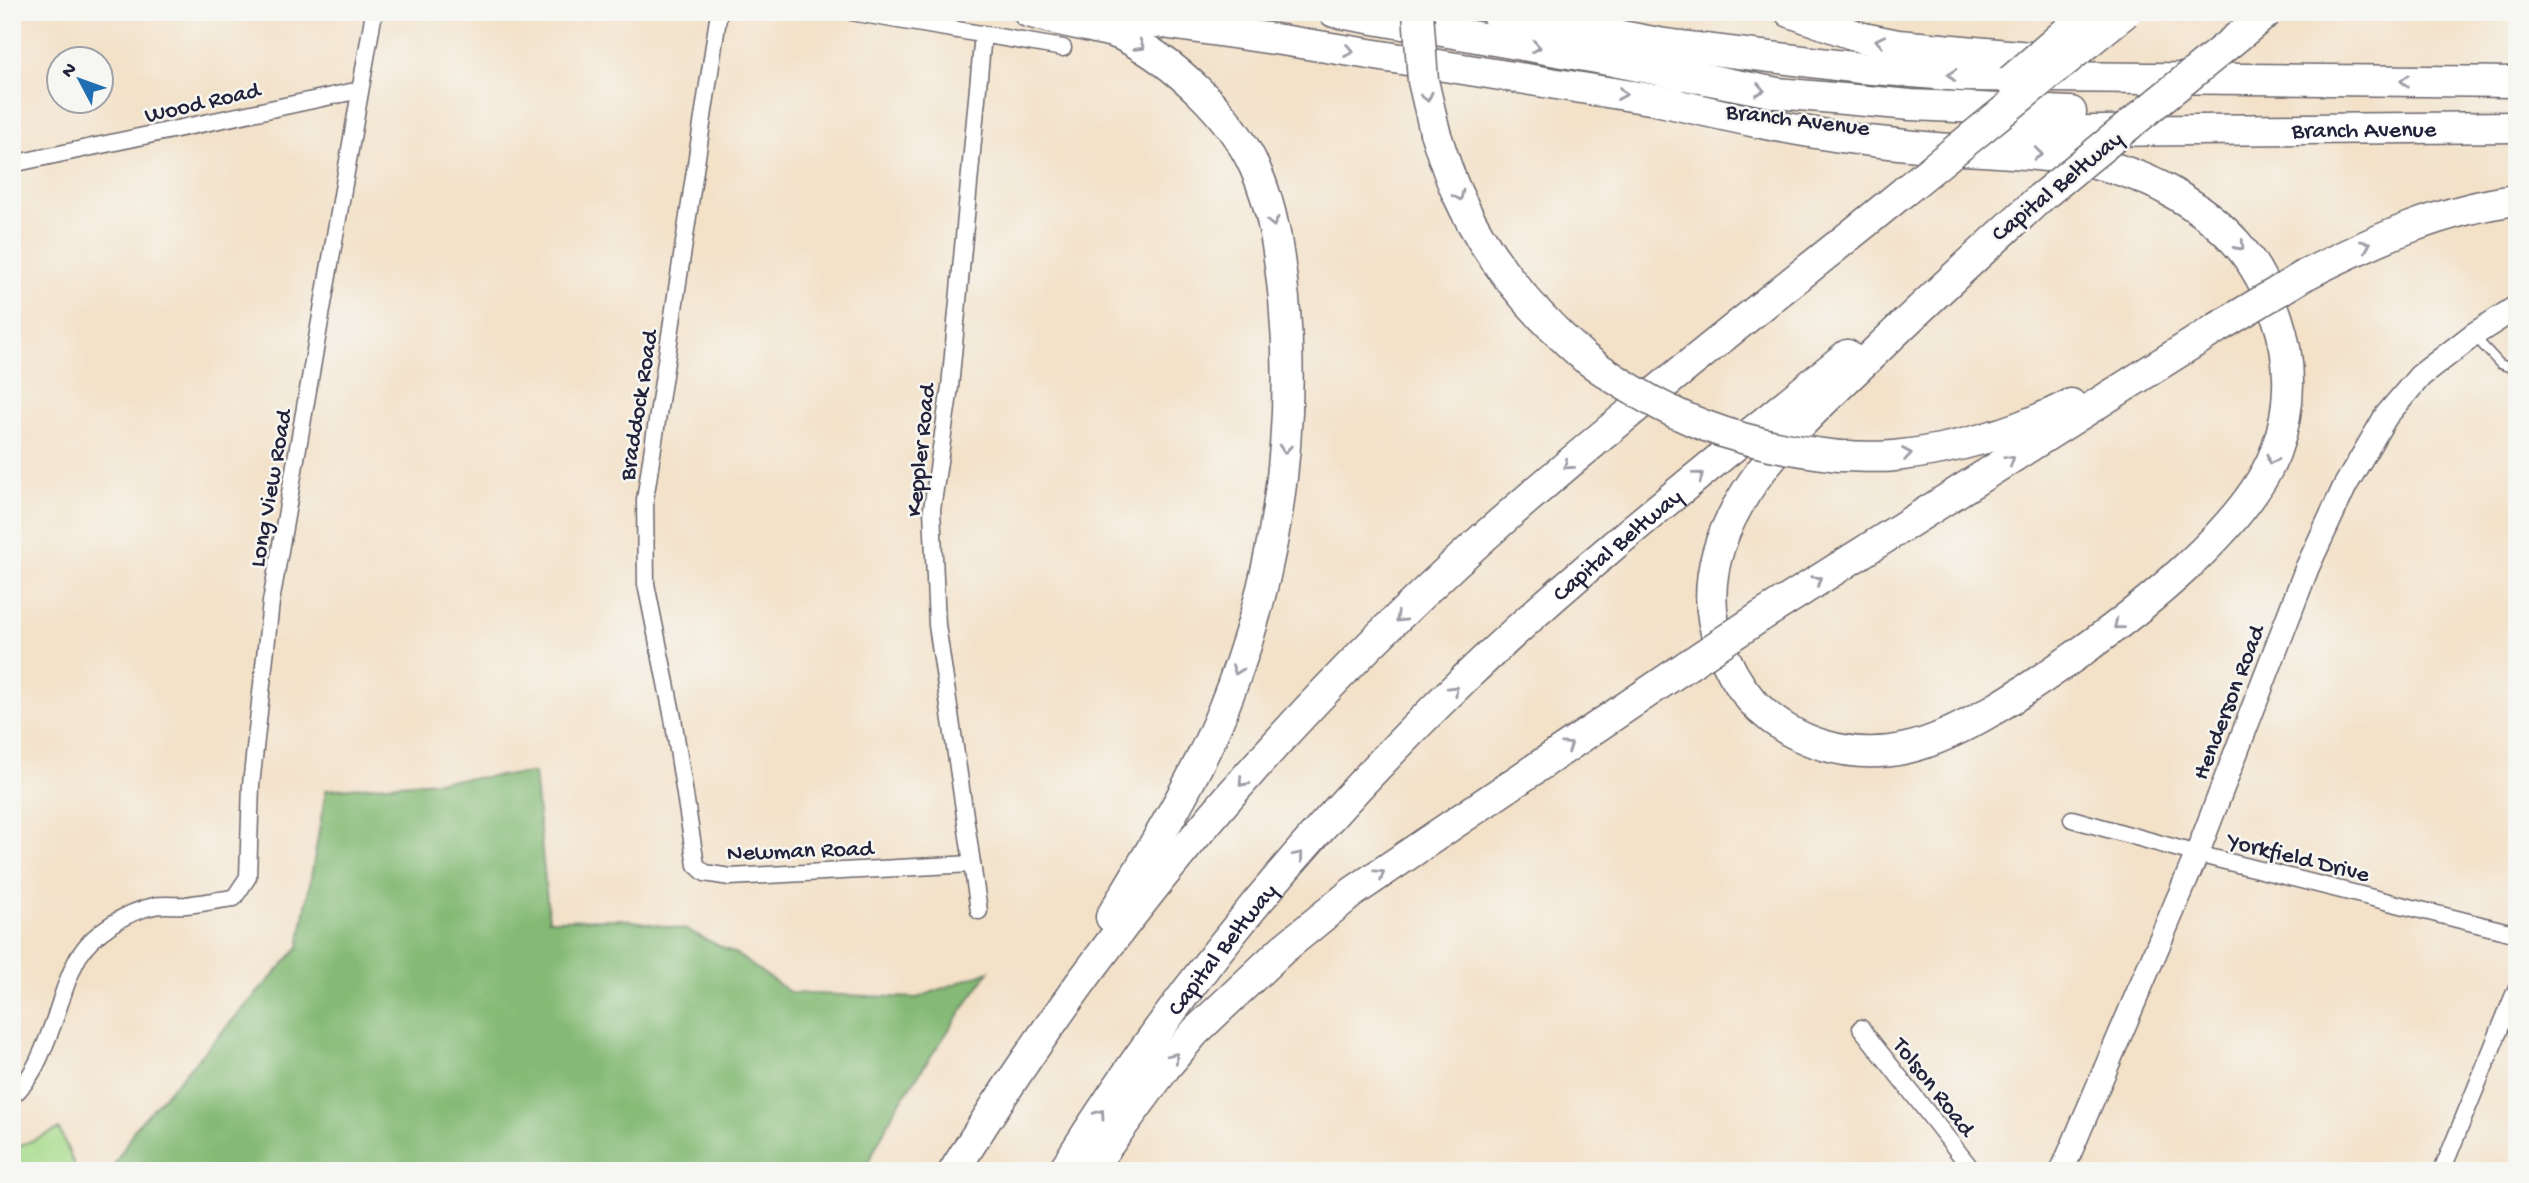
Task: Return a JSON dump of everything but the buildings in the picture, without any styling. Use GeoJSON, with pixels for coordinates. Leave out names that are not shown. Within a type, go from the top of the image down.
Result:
{"type":"FeatureCollection","features":[{"type":"Feature","properties":{"kind":"highway"},"geometry":{"type":"LineString","coordinates":[[954,1171],[1143,864],[1193,773],[1221,713],[1265,579],[1279,507],[1287,430],[1289,353],[1274,220],[1247,154],[1203,96],[1148,50],[1120,34],[1028,12]]}},
{"type":"Feature","properties":{"kind":"highway","name":"Branch Avenue"},"geometry":{"type":"LineString","coordinates":[[1087,12],[1656,100],[1855,127],[1953,133],[2517,127]]}},
{"type":"Feature","properties":{"kind":"highway"},"geometry":{"type":"LineString","coordinates":[[1334,12],[1777,93],[1912,106],[2411,127]]}},
{"type":"Feature","properties":{"kind":"highway"},"geometry":{"type":"LineString","coordinates":[[1418,12],[1423,80],[1435,132],[1457,192],[1479,234],[1513,286],[1550,327],[1585,358],[1622,385],[1669,412],[1705,428],[1782,449],[1839,456],[1892,456],[1947,448],[2001,433],[2062,409],[2217,328]]}},
{"type":"Feature","properties":{"kind":"highway","name":"Branch Avenue"},"geometry":{"type":"LineString","coordinates":[[1495,12],[1664,44],[1860,68],[1962,76],[2473,82],[2517,80]]}},
{"type":"Feature","properties":{"kind":"highway"},"geometry":{"type":"LineString","coordinates":[[1790,12],[1863,38],[1898,45],[2265,79]]}},
{"type":"Feature","properties":{"kind":"highway"},"geometry":{"type":"LineString","coordinates":[[1896,190],[2089,12]]}},
{"type":"Feature","properties":{"kind":"highway"},"geometry":{"type":"LineString","coordinates":[[979,1130],[1085,977],[1167,871],[1238,787],[1313,705],[1474,547],[1896,190],[2126,12]]}},
{"type":"Feature","properties":{"kind":"highway","name":"Capital Beltway"},"geometry":{"type":"LineString","coordinates":[[1063,1171],[1088,1130],[1158,1030],[1238,928],[1378,767],[1463,681],[1635,527],[2267,12]]}},
{"type":"Feature","properties":{"kind":"highway"},"geometry":{"type":"LineString","coordinates":[[1656,100],[1769,125],[1830,135],[1951,149],[2066,156],[2127,172],[2166,189],[2196,208],[2224,229],[2245,251],[2264,281],[2287,349],[2289,384],[2284,419],[2275,452],[2260,482],[2239,511],[2205,548],[2154,595],[2102,637],[2040,681],[1978,718],[1930,741],[1905,749],[1880,752],[1853,753],[1827,747],[1778,724],[1741,688],[1726,662],[1714,628],[1711,597],[1716,562],[1726,531],[1739,502],[1756,477],[1800,425],[1917,311],[2040,198]]}},
{"type":"Feature","properties":{"kind":"highway"},"geometry":{"type":"LineString","coordinates":[[1089,1171],[1195,1032],[1283,949],[1353,892],[1760,617],[2305,275],[2364,245],[2425,222],[2517,200]]}},
{"type":"Feature","properties":{"kind":"street","name":"Long View Road"},"geometry":{"type":"LineString","coordinates":[[12,1096],[21,1089],[37,1066],[55,1020],[65,983],[85,947],[108,926],[129,915],[162,905],[185,905],[234,898],[248,877],[251,785],[271,602],[374,12]]}},
{"type":"Feature","properties":{"kind":"street","name":"Braddock Road"},"geometry":{"type":"LineString","coordinates":[[688,803],[646,584],[645,500],[719,12]]}},
{"type":"Feature","properties":{"kind":"street"},"geometry":{"type":"LineString","coordinates":[[851,12],[1063,48]]}},
{"type":"Feature","properties":{"kind":"street","name":"Keppler Road"},"geometry":{"type":"LineString","coordinates":[[979,911],[937,625],[932,509],[950,387],[983,34]]}},
{"type":"Feature","properties":{"kind":"street","name":"Wood Road"},"geometry":{"type":"LineString","coordinates":[[12,164],[360,90]]}},
{"type":"Feature","properties":{"kind":"street","name":"Henderson Road"},"geometry":{"type":"LineString","coordinates":[[2062,1171],[2197,854],[2307,568],[2345,486],[2386,416],[2420,376],[2473,335],[2517,307]]}},
{"type":"Feature","properties":{"kind":"street","name":"Newman Road"},"geometry":{"type":"LineString","coordinates":[[688,803],[692,848],[696,864],[705,873],[730,877],[972,864]]}},
{"type":"Feature","properties":{"kind":"street","name":"Yorkfield Drive"},"geometry":{"type":"LineString","coordinates":[[2072,818],[2197,854],[2517,934]]}},
{"type":"Feature","properties":{"kind":"street"},"geometry":{"type":"LineString","coordinates":[[2442,1171],[2517,987]]}},
{"type":"Feature","properties":{"kind":"street","name":"Tolson Road"},"geometry":{"type":"LineString","coordinates":[[1861,1028],[1973,1171]]}},
{"type":"Feature","properties":{"kind":"lane"},"geometry":{"type":"LineString","coordinates":[[2473,335],[2500,365],[2517,370]]}},
{"type":"Feature","properties":{"kind":"green space"},"geometry":{"type":"Polygon","coordinates":[[[534,773],[549,920],[621,919],[687,930],[736,954],[791,993],[917,998],[989,971],[895,1109],[864,1171],[111,1171],[135,1128],[299,947],[326,790],[534,773]]]}},
{"type":"Feature","properties":{"kind":"green space"},"geometry":{"type":"Polygon","coordinates":[[[59,1129],[77,1171],[12,1171],[12,1149],[59,1129]]]}}]}
